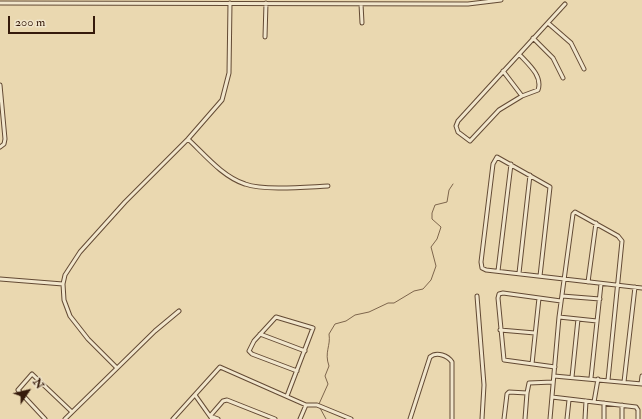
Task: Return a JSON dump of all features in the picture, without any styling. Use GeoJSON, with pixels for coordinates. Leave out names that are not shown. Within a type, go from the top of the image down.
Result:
{"type":"FeatureCollection","features":[{"type":"Feature","properties":{"kind":"street"},"geometry":{"type":"LineString","coordinates":[[0,3],[294,2],[361,4],[468,4],[501,0]]}},
{"type":"Feature","properties":{"kind":"street"},"geometry":{"type":"LineString","coordinates":[[117,368],[88,339],[70,316],[64,300],[63,284],[69,268],[80,252],[219,105],[224,95],[229,73],[230,3]]}},
{"type":"Feature","properties":{"kind":"street"},"geometry":{"type":"LineString","coordinates":[[265,37],[266,3]]}},
{"type":"Feature","properties":{"kind":"street"},"geometry":{"type":"LineString","coordinates":[[361,4],[362,23]]}},
{"type":"Feature","properties":{"kind":"street"},"geometry":{"type":"LineString","coordinates":[[519,54],[536,73],[539,83],[538,90],[522,96],[492,116],[470,141],[458,132],[456,126],[458,121],[533,38],[565,4]]}},
{"type":"Feature","properties":{"kind":"street"},"geometry":{"type":"LineString","coordinates":[[548,23],[571,43],[584,70]]}},
{"type":"Feature","properties":{"kind":"street"},"geometry":{"type":"LineString","coordinates":[[533,38],[552,58],[564,78]]}},
{"type":"Feature","properties":{"kind":"street"},"geometry":{"type":"LineString","coordinates":[[503,71],[522,96]]}},
{"type":"Feature","properties":{"kind":"street"},"geometry":{"type":"LineString","coordinates":[[0,85],[1,116],[5,139],[4,144],[0,147]]}},
{"type":"Feature","properties":{"kind":"street"},"geometry":{"type":"LineString","coordinates":[[188,139],[220,169],[246,185],[273,187],[328,186]]}},
{"type":"Feature","properties":{"kind":"street"},"geometry":{"type":"LineString","coordinates":[[540,276],[551,189],[546,184],[498,157],[494,161],[481,262],[481,267],[483,269],[564,280],[642,288]]}},
{"type":"Feature","properties":{"kind":"street"},"geometry":{"type":"LineString","coordinates":[[498,271],[511,164]]}},
{"type":"Feature","properties":{"kind":"street"},"geometry":{"type":"LineString","coordinates":[[519,273],[530,175]]}},
{"type":"Feature","properties":{"kind":"street"},"geometry":{"type":"LineString","coordinates":[[550,419],[561,301],[573,214],[578,213],[618,236],[622,241],[608,380]]}},
{"type":"Feature","properties":{"kind":"street"},"geometry":{"type":"LineString","coordinates":[[588,282],[596,223]]}},
{"type":"Feature","properties":{"kind":"street"},"geometry":{"type":"LineString","coordinates":[[0,279],[63,284]]}},
{"type":"Feature","properties":{"kind":"street"},"geometry":{"type":"LineString","coordinates":[[591,378],[601,284]]}},
{"type":"Feature","properties":{"kind":"street"},"geometry":{"type":"LineString","coordinates":[[624,382],[635,287]]}},
{"type":"Feature","properties":{"kind":"street"},"geometry":{"type":"LineString","coordinates":[[555,367],[504,360],[498,298],[499,294],[561,301]]}},
{"type":"Feature","properties":{"kind":"street"},"geometry":{"type":"LineString","coordinates":[[477,296],[484,385],[482,419]]}},
{"type":"Feature","properties":{"kind":"street"},"geometry":{"type":"LineString","coordinates":[[562,296],[600,299]]}},
{"type":"Feature","properties":{"kind":"street"},"geometry":{"type":"LineString","coordinates":[[532,364],[538,298]]}},
{"type":"Feature","properties":{"kind":"street"},"geometry":{"type":"LineString","coordinates":[[65,419],[169,318],[179,311]]}},
{"type":"Feature","properties":{"kind":"street"},"geometry":{"type":"LineString","coordinates":[[287,396],[297,371],[305,351],[313,328],[278,316],[274,318],[260,334],[249,349],[250,353],[297,371]]}},
{"type":"Feature","properties":{"kind":"street"},"geometry":{"type":"LineString","coordinates":[[559,317],[597,321]]}},
{"type":"Feature","properties":{"kind":"street"},"geometry":{"type":"LineString","coordinates":[[572,377],[578,319]]}},
{"type":"Feature","properties":{"kind":"street"},"geometry":{"type":"LineString","coordinates":[[500,330],[535,333]]}},
{"type":"Feature","properties":{"kind":"street"},"geometry":{"type":"LineString","coordinates":[[260,334],[305,351]]}},
{"type":"Feature","properties":{"kind":"street"},"geometry":{"type":"LineString","coordinates":[[410,419],[430,357],[438,354],[446,356],[452,362],[452,419]]}},
{"type":"Feature","properties":{"kind":"street"},"geometry":{"type":"LineString","coordinates":[[173,419],[220,367],[306,405],[317,405],[351,419]]}},
{"type":"Feature","properties":{"kind":"street"},"geometry":{"type":"LineString","coordinates":[[45,419],[18,390],[32,374],[72,412]]}},
{"type":"Feature","properties":{"kind":"street"},"geometry":{"type":"LineString","coordinates":[[554,376],[591,378],[642,384],[642,376]]}},
{"type":"Feature","properties":{"kind":"street"},"geometry":{"type":"LineString","coordinates":[[594,402],[598,379]]}},
{"type":"Feature","properties":{"kind":"street"},"geometry":{"type":"LineString","coordinates":[[525,419],[528,385],[531,382],[553,382]]}},
{"type":"Feature","properties":{"kind":"street"},"geometry":{"type":"LineString","coordinates":[[504,419],[507,394],[509,392],[527,393]]}},
{"type":"Feature","properties":{"kind":"street"},"geometry":{"type":"LineString","coordinates":[[195,395],[211,417],[218,419]]}},
{"type":"Feature","properties":{"kind":"street"},"geometry":{"type":"LineString","coordinates":[[552,397],[637,408],[638,419]]}},
{"type":"Feature","properties":{"kind":"street"},"geometry":{"type":"LineString","coordinates":[[211,417],[224,401],[227,400],[274,419]]}},
{"type":"Feature","properties":{"kind":"street"},"geometry":{"type":"LineString","coordinates":[[567,419],[569,400]]}},
{"type":"Feature","properties":{"kind":"street"},"geometry":{"type":"LineString","coordinates":[[585,419],[586,401]]}},
{"type":"Feature","properties":{"kind":"street"},"geometry":{"type":"LineString","coordinates":[[604,403],[604,419]]}},
{"type":"Feature","properties":{"kind":"street"},"geometry":{"type":"LineString","coordinates":[[300,419],[306,405]]}},
{"type":"Feature","properties":{"kind":"street"},"geometry":{"type":"LineString","coordinates":[[622,405],[622,419]]}},
{"type":"Feature","properties":{"kind":"waterway"},"geometry":{"type":"LineString","coordinates":[[319,404],[328,384],[325,376],[329,366],[327,357],[329,334],[335,324],[346,321],[355,315],[369,312],[388,303],[394,303],[414,291],[423,289],[431,280],[436,266],[431,247],[437,239],[441,227],[432,219],[432,213],[435,205],[447,202],[449,190],[453,184]]}},
{"type":"Feature","properties":{"kind":"waterway"},"geometry":{"type":"LineString","coordinates":[[320,408],[326,419]]}}]}
